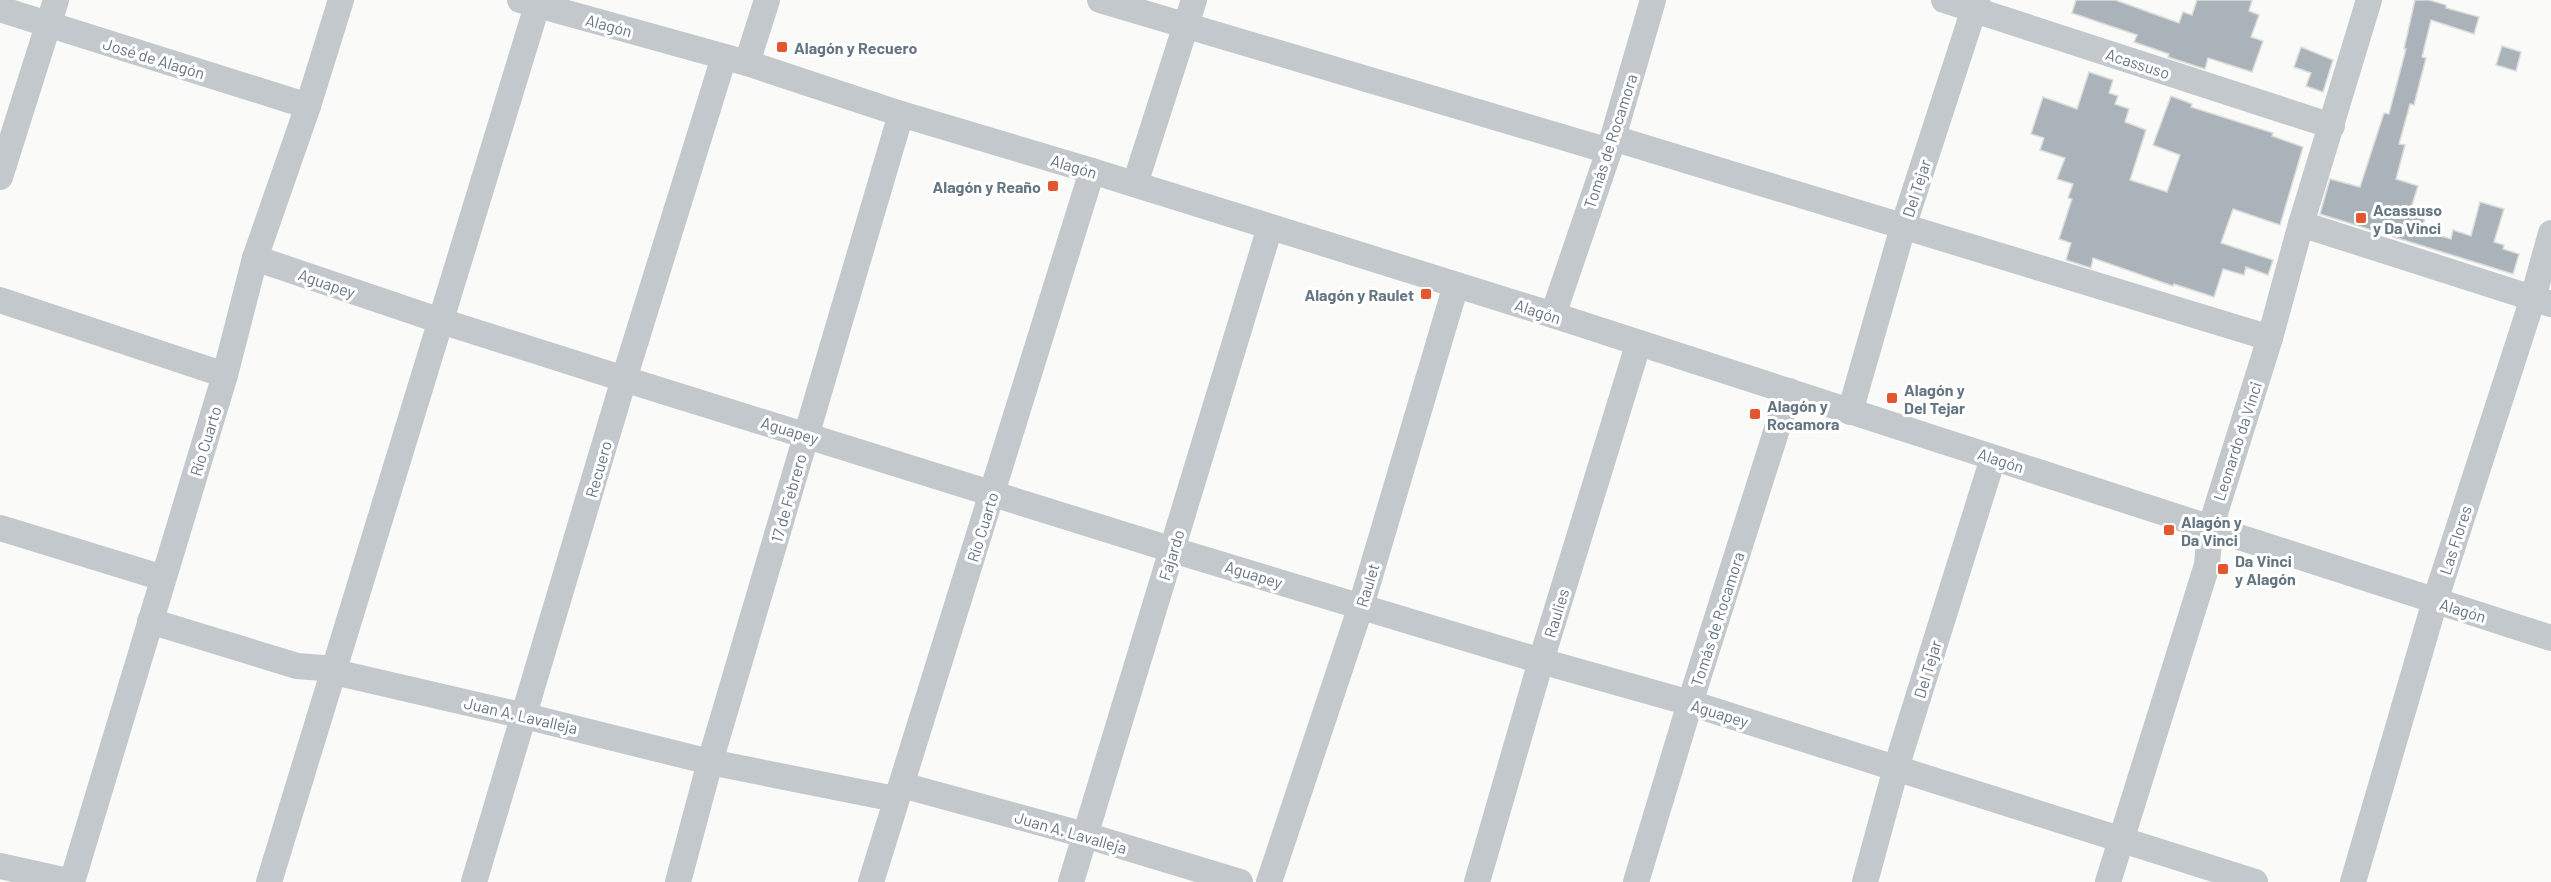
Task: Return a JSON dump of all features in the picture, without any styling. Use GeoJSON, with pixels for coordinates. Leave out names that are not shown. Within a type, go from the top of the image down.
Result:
{"type":"FeatureCollection","features":[{"type":"Feature","properties":{"kind":"street"},"geometry":{"type":"LineString","coordinates":[[0,177],[56,0]]}},
{"type":"Feature","properties":{"kind":"street","name":"Río Cuarto"},"geometry":{"type":"LineString","coordinates":[[72,882],[225,375],[255,258],[308,106],[341,0]]}},
{"type":"Feature","properties":{"kind":"street","name":"Recuero"},"geometry":{"type":"LineString","coordinates":[[474,882],[624,379],[736,60],[767,0]]}},
{"type":"Feature","properties":{"kind":"street"},"geometry":{"type":"LineString","coordinates":[[1100,0],[1903,227],[2270,338]]}},
{"type":"Feature","properties":{"kind":"street"},"geometry":{"type":"LineString","coordinates":[[1135,184],[1194,0]]}},
{"type":"Feature","properties":{"kind":"street","name":"Tomás de Rocamora"},"geometry":{"type":"LineString","coordinates":[[1552,315],[1611,144],[1653,0]]}},
{"type":"Feature","properties":{"kind":"street","name":"Acassuso"},"geometry":{"type":"LineString","coordinates":[[1944,0],[1976,4],[2332,126]]}},
{"type":"Feature","properties":{"kind":"street","name":"Leonardo da Vinci"},"geometry":{"type":"LineString","coordinates":[[2108,882],[2207,565],[2210,529],[2270,338],[2301,224],[2369,0]]}},
{"type":"Feature","properties":{"kind":"street"},"geometry":{"type":"LineString","coordinates":[[269,882],[441,321],[529,3]]}},
{"type":"Feature","properties":{"kind":"street","name":"Alagón"},"geometry":{"type":"LineString","coordinates":[[529,3],[736,60],[901,114],[1135,184],[1552,315],[1638,345],[1789,391],[2551,638]]}},
{"type":"Feature","properties":{"kind":"street","name":"Del Tejar"},"geometry":{"type":"LineString","coordinates":[[1850,412],[1903,227],[1976,4]]}},
{"type":"Feature","properties":{"kind":"street","name":"José de Alagón"},"geometry":{"type":"LineString","coordinates":[[0,9],[308,106]]}},
{"type":"Feature","properties":{"kind":"street","name":"17 de Febrero"},"geometry":{"type":"LineString","coordinates":[[678,882],[710,762],[901,114]]}},
{"type":"Feature","properties":{"kind":"street","name":"Río Cuarto"},"geometry":{"type":"LineString","coordinates":[[871,882],[1092,171]]}},
{"type":"Feature","properties":{"kind":"street"},"geometry":{"type":"LineString","coordinates":[[2301,224],[2542,301]]}},
{"type":"Feature","properties":{"kind":"street","name":"Fajardo"},"geometry":{"type":"LineString","coordinates":[[1071,882],[1270,227]]}},
{"type":"Feature","properties":{"kind":"street","name":"Las Flores"},"geometry":{"type":"LineString","coordinates":[[2353,882],[2435,602],[2542,301],[2551,233]]}},
{"type":"Feature","properties":{"kind":"street","name":"Aguapey"},"geometry":{"type":"LineString","coordinates":[[255,258],[441,321],[624,379],[1173,550],[1541,661],[1690,703],[2255,882]]}},
{"type":"Feature","properties":{"kind":"street","name":"Raulet"},"geometry":{"type":"LineString","coordinates":[[1269,882],[1361,606],[1456,285]]}},
{"type":"Feature","properties":{"kind":"street"},"geometry":{"type":"LineString","coordinates":[[0,300],[225,375]]}},
{"type":"Feature","properties":{"kind":"street","name":"Raulies"},"geometry":{"type":"LineString","coordinates":[[1477,882],[1541,661],[1638,345]]}},
{"type":"Feature","properties":{"kind":"street","name":"Tomás de Rocamora"},"geometry":{"type":"LineString","coordinates":[[1636,882],[1789,391]]}},
{"type":"Feature","properties":{"kind":"street","name":"Del Tejar"},"geometry":{"type":"LineString","coordinates":[[1865,882],[1896,768],[1993,458]]}},
{"type":"Feature","properties":{"kind":"street"},"geometry":{"type":"LineString","coordinates":[[0,528],[163,578]]}},
{"type":"Feature","properties":{"kind":"street","name":"Juan A. Lavalleja"},"geometry":{"type":"LineString","coordinates":[[150,621],[297,666],[335,669],[343,674],[710,762],[899,792],[1085,835],[1240,882]]}},
{"type":"Feature","properties":{"kind":"street"},"geometry":{"type":"LineString","coordinates":[[0,866],[72,882]]}},
{"type":"Feature","properties":{"kind":"building"},"geometry":{"type":"Polygon","coordinates":[[[2076,0],[2115,0],[2179,23],[2183,12],[2192,15],[2197,0],[2252,0],[2249,11],[2259,15],[2251,37],[2263,41],[2252,72],[2208,58],[2205,69],[2168,57],[2169,54],[2134,42],[2137,35],[2072,13],[2076,0]]]}},
{"type":"Feature","properties":{"kind":"building"},"geometry":{"type":"Polygon","coordinates":[[[2415,0],[2429,0],[2446,5],[2446,8],[2479,17],[2474,34],[2431,20],[2422,57],[2426,58],[2414,105],[2410,104],[2399,144],[2405,145],[2396,179],[2418,186],[2411,208],[2426,212],[2422,230],[2451,239],[2453,230],[2471,236],[2480,202],[2504,209],[2494,242],[2504,245],[2503,249],[2519,254],[2513,274],[2320,214],[2330,179],[2360,187],[2384,113],[2389,114],[2406,49],[2404,49],[2415,0]]]}},
{"type":"Feature","properties":{"kind":"building"},"geometry":{"type":"Polygon","coordinates":[[[2502,46],[2521,52],[2516,71],[2496,65],[2502,46]]]}},
{"type":"Feature","properties":{"kind":"building"},"geometry":{"type":"Polygon","coordinates":[[[2301,47],[2333,60],[2323,92],[2306,86],[2311,73],[2294,67],[2301,47]]]}},
{"type":"Feature","properties":{"kind":"building"},"geometry":{"type":"Polygon","coordinates":[[[2089,72],[2113,80],[2109,93],[2118,96],[2115,104],[2129,109],[2125,122],[2146,130],[2130,180],[2167,192],[2180,155],[2153,145],[2171,96],[2192,104],[2191,107],[2273,133],[2272,136],[2303,147],[2280,225],[2233,209],[2221,243],[2273,260],[2268,275],[2246,267],[2244,275],[2223,269],[2214,297],[2174,284],[2173,286],[2093,258],[2091,268],[2066,260],[2071,243],[2059,239],[2072,199],[2068,198],[2073,184],[2057,179],[2065,158],[2040,150],[2044,138],[2031,134],[2043,97],[2077,109],[2089,72]]]}},
{"type":"Feature","properties":{"kind":"place","name":"Alagón y Recuero"},"geometry":{"type":"Point","coordinates":[782,47]}},
{"type":"Feature","properties":{"kind":"place","name":"Alagón y Reaño"},"geometry":{"type":"Point","coordinates":[1053,186]}},
{"type":"Feature","properties":{"kind":"place","name":"Acassuso y Da Vinci"},"geometry":{"type":"Point","coordinates":[2361,218]}},
{"type":"Feature","properties":{"kind":"place","name":"Alagón y Raulet"},"geometry":{"type":"Point","coordinates":[1426,294]}},
{"type":"Feature","properties":{"kind":"place","name":"Alagón y Del Tejar"},"geometry":{"type":"Point","coordinates":[1892,398]}},
{"type":"Feature","properties":{"kind":"place","name":"Alagón y Rocamora"},"geometry":{"type":"Point","coordinates":[1755,414]}},
{"type":"Feature","properties":{"kind":"place","name":"Alagón y Da Vinci"},"geometry":{"type":"Point","coordinates":[2169,530]}},
{"type":"Feature","properties":{"kind":"place","name":"Da Vinci y Alagón"},"geometry":{"type":"Point","coordinates":[2223,569]}}]}
